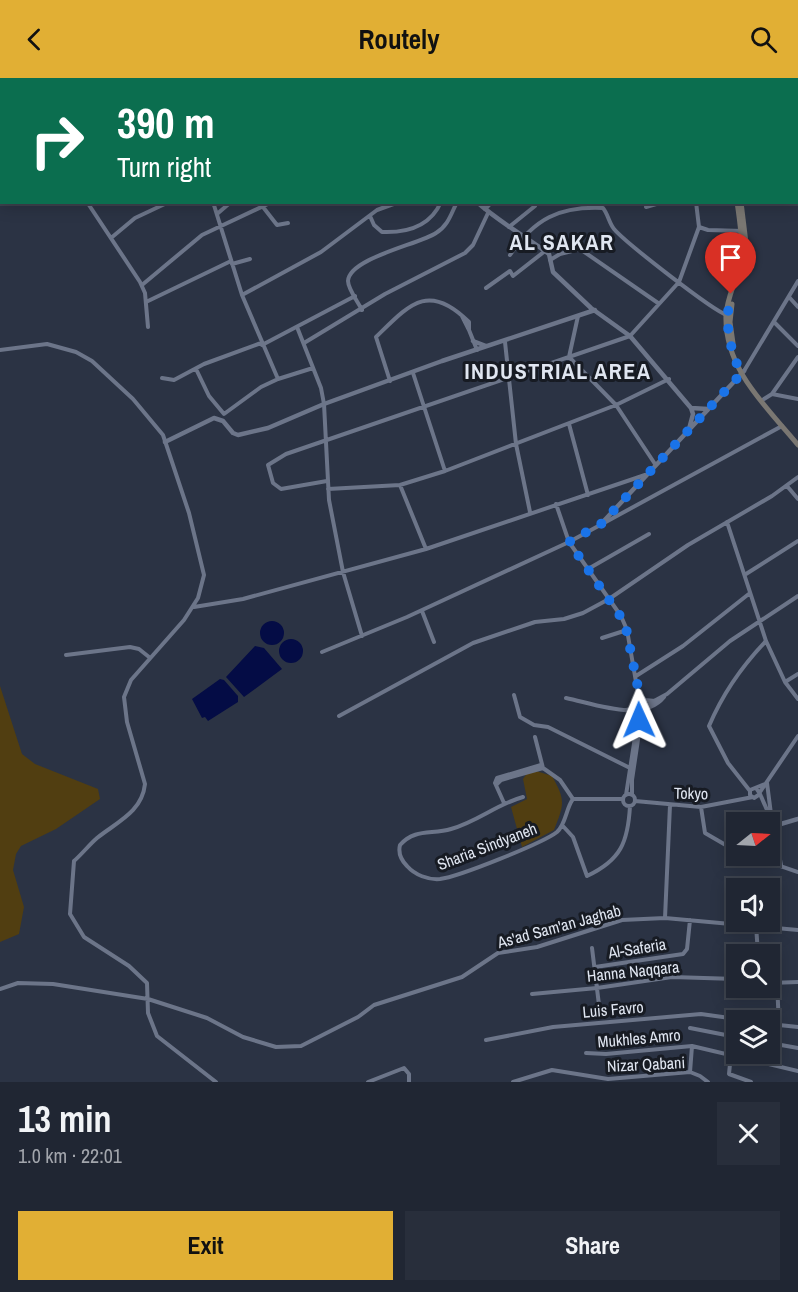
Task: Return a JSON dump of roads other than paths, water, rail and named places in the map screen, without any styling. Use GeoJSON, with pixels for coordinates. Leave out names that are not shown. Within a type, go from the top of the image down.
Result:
{"type":"FeatureCollection","features":[{"type":"Feature","properties":{"kind":"main road"},"geometry":{"type":"LineString","coordinates":[[739,204],[742,231],[740,264],[728,315],[729,343],[742,372],[798,443]]}},
{"type":"Feature","properties":{"kind":"main road"},"geometry":{"type":"LineString","coordinates":[[742,372],[798,443]]}},
{"type":"Feature","properties":{"kind":"street"},"geometry":{"type":"LineString","coordinates":[[88,204],[142,285],[148,327]]}},
{"type":"Feature","properties":{"kind":"street"},"geometry":{"type":"LineString","coordinates":[[111,238],[135,218],[165,204]]}},
{"type":"Feature","properties":{"kind":"street"},"geometry":{"type":"LineString","coordinates":[[214,204],[242,295],[278,379]]}},
{"type":"Feature","properties":{"kind":"street"},"geometry":{"type":"LineString","coordinates":[[217,213],[228,204]]}},
{"type":"Feature","properties":{"kind":"street"},"geometry":{"type":"LineString","coordinates":[[142,285],[188,244],[268,204]]}},
{"type":"Feature","properties":{"kind":"street"},"geometry":{"type":"LineString","coordinates":[[242,295],[321,252],[377,210],[394,204]]}},
{"type":"Feature","properties":{"kind":"street"},"geometry":{"type":"LineString","coordinates":[[370,216],[374,225],[382,232],[406,231],[419,227],[429,219],[440,204]]}},
{"type":"Feature","properties":{"kind":"street"},"geometry":{"type":"LineString","coordinates":[[362,310],[348,284],[348,278],[362,264],[435,234],[446,225],[456,204]]}},
{"type":"Feature","properties":{"kind":"street"},"geometry":{"type":"LineString","coordinates":[[479,204],[545,251],[553,272],[590,306],[630,336],[669,379],[691,408],[693,414],[688,429]]}},
{"type":"Feature","properties":{"kind":"street"},"geometry":{"type":"LineString","coordinates":[[304,343],[385,294],[465,253],[473,245],[491,204]]}},
{"type":"Feature","properties":{"kind":"street"},"geometry":{"type":"LineString","coordinates":[[646,207],[656,204]]}},
{"type":"Feature","properties":{"kind":"street"},"geometry":{"type":"LineString","coordinates":[[327,480],[281,489],[273,483],[268,470],[269,463],[286,454],[630,336],[679,282],[699,227],[696,204]]}},
{"type":"Feature","properties":{"kind":"street"},"geometry":{"type":"LineString","coordinates":[[510,255],[523,235],[536,223],[553,215],[589,205],[603,208],[614,229],[679,282],[719,312],[728,315]]}},
{"type":"Feature","properties":{"kind":"street"},"geometry":{"type":"LineString","coordinates":[[509,227],[535,206]]}},
{"type":"Feature","properties":{"kind":"street"},"geometry":{"type":"LineString","coordinates":[[263,207],[277,225],[288,223]]}},
{"type":"Feature","properties":{"kind":"street"},"geometry":{"type":"LineString","coordinates":[[699,227],[708,230],[742,231]]}},
{"type":"Feature","properties":{"kind":"street"},"geometry":{"type":"LineString","coordinates":[[550,260],[560,254],[580,249],[658,303]]}},
{"type":"Feature","properties":{"kind":"street"},"geometry":{"type":"LineString","coordinates":[[486,288],[510,271],[513,276],[545,251]]}},
{"type":"Feature","properties":{"kind":"street"},"geometry":{"type":"LineString","coordinates":[[146,302],[205,272],[250,259]]}},
{"type":"Feature","properties":{"kind":"street"},"geometry":{"type":"LineString","coordinates":[[601,524],[742,372],[775,323],[798,281]]}},
{"type":"Feature","properties":{"kind":"street"},"geometry":{"type":"LineString","coordinates":[[162,378],[169,381],[262,344],[355,296]]}},
{"type":"Feature","properties":{"kind":"street"},"geometry":{"type":"LineString","coordinates":[[789,297],[798,307]]}},
{"type":"Feature","properties":{"kind":"street"},"geometry":{"type":"LineString","coordinates":[[390,382],[375,337],[401,311],[422,301],[437,300],[453,306],[462,316],[475,347]]}},
{"type":"Feature","properties":{"kind":"street"},"geometry":{"type":"LineString","coordinates":[[568,357],[580,316],[590,306]]}},
{"type":"Feature","properties":{"kind":"street"},"geometry":{"type":"LineString","coordinates":[[165,442],[207,420],[223,421],[233,433],[242,435],[268,428],[324,404],[390,382],[475,347],[505,342],[595,310]]}},
{"type":"Feature","properties":{"kind":"street"},"geometry":{"type":"LineString","coordinates":[[775,323],[798,345]]}},
{"type":"Feature","properties":{"kind":"street"},"geometry":{"type":"LineString","coordinates":[[297,327],[324,404],[328,489],[343,572],[362,636]]}},
{"type":"Feature","properties":{"kind":"street"},"geometry":{"type":"LineString","coordinates":[[505,342],[516,444],[530,512]]}},
{"type":"Feature","properties":{"kind":"street"},"geometry":{"type":"LineString","coordinates":[[0,350],[47,344],[76,352],[92,361],[133,399],[158,428],[189,513],[203,569],[203,580],[194,607],[131,680],[124,697],[127,722],[145,784],[144,791],[137,807],[74,861],[70,914],[84,937],[129,966],[147,983],[148,1013],[157,1036],[216,1082]]}},
{"type":"Feature","properties":{"kind":"street"},"geometry":{"type":"LineString","coordinates":[[568,357],[616,405],[655,464]]}},
{"type":"Feature","properties":{"kind":"street"},"geometry":{"type":"LineString","coordinates":[[764,399],[772,394],[798,357]]}},
{"type":"Feature","properties":{"kind":"street"},"geometry":{"type":"LineString","coordinates":[[196,369],[209,396],[224,414],[261,387],[313,368]]}},
{"type":"Feature","properties":{"kind":"street"},"geometry":{"type":"LineString","coordinates":[[413,373],[445,471]]}},
{"type":"Feature","properties":{"kind":"street"},"geometry":{"type":"LineString","coordinates":[[328,489],[400,485],[445,471],[616,405],[669,379]]}},
{"type":"Feature","properties":{"kind":"street"},"geometry":{"type":"LineString","coordinates":[[772,394],[798,399]]}},
{"type":"Feature","properties":{"kind":"street"},"geometry":{"type":"LineString","coordinates":[[691,408],[708,409]]}},
{"type":"Feature","properties":{"kind":"street"},"geometry":{"type":"LineString","coordinates":[[569,424],[588,495]]}},
{"type":"Feature","properties":{"kind":"street"},"geometry":{"type":"LineString","coordinates":[[322,652],[422,611],[569,542],[783,426]]}},
{"type":"Feature","properties":{"kind":"street"},"geometry":{"type":"LineString","coordinates":[[194,607],[243,599],[426,549],[645,475]]}},
{"type":"Feature","properties":{"kind":"street"},"geometry":{"type":"LineString","coordinates":[[339,716],[473,643],[536,622],[573,616],[609,598],[798,477]]}},
{"type":"Feature","properties":{"kind":"street"},"geometry":{"type":"LineString","coordinates":[[400,485],[426,549]]}},
{"type":"Feature","properties":{"kind":"street"},"geometry":{"type":"LineString","coordinates":[[787,486],[798,499]]}},
{"type":"Feature","properties":{"kind":"street"},"geometry":{"type":"LineString","coordinates":[[556,504],[569,542],[609,598],[627,630],[642,710],[632,780],[632,795],[635,801],[630,806],[626,841],[608,863],[587,876],[573,837],[562,825]]}},
{"type":"Feature","properties":{"kind":"street"},"geometry":{"type":"LineString","coordinates":[[727,522],[746,574],[766,641],[786,682],[798,699]]}},
{"type":"Feature","properties":{"kind":"street"},"geometry":{"type":"LineString","coordinates":[[588,570],[649,534]]}},
{"type":"Feature","properties":{"kind":"street"},"geometry":{"type":"LineString","coordinates":[[746,574],[798,541]]}},
{"type":"Feature","properties":{"kind":"street"},"geometry":{"type":"LineString","coordinates":[[636,676],[683,646],[750,592]]}},
{"type":"Feature","properties":{"kind":"street"},"geometry":{"type":"LineString","coordinates":[[630,806],[625,804],[624,797],[641,720],[655,704],[759,621],[798,596]]}},
{"type":"Feature","properties":{"kind":"street"},"geometry":{"type":"LineString","coordinates":[[422,611],[434,642]]}},
{"type":"Feature","properties":{"kind":"street"},"geometry":{"type":"LineString","coordinates":[[602,638],[627,630]]}},
{"type":"Feature","properties":{"kind":"street"},"geometry":{"type":"LineString","coordinates":[[764,803],[752,795],[728,763],[709,726],[723,695],[746,662],[766,641]]}},
{"type":"Feature","properties":{"kind":"street"},"geometry":{"type":"LineString","coordinates":[[66,655],[130,648],[139,649],[149,657]]}},
{"type":"Feature","properties":{"kind":"street"},"geometry":{"type":"LineString","coordinates":[[786,682],[798,674]]}},
{"type":"Feature","properties":{"kind":"street"},"geometry":{"type":"LineString","coordinates":[[514,695],[520,717],[525,722],[548,727],[630,768]]}},
{"type":"Feature","properties":{"kind":"street"},"geometry":{"type":"LineString","coordinates":[[566,698],[629,710],[642,710],[655,704]]}},
{"type":"Feature","properties":{"kind":"street"},"geometry":{"type":"LineString","coordinates":[[640,698],[655,704]]}},
{"type":"Feature","properties":{"kind":"street"},"geometry":{"type":"LineString","coordinates":[[629,710],[640,698]]}},
{"type":"Feature","properties":{"kind":"street"},"geometry":{"type":"LineString","coordinates":[[629,710],[641,720]]}},
{"type":"Feature","properties":{"kind":"street"},"geometry":{"type":"LineString","coordinates":[[752,795],[760,793],[798,736]]}},
{"type":"Feature","properties":{"kind":"street"},"geometry":{"type":"LineString","coordinates":[[534,737],[542,767],[560,780],[573,799],[632,795]]}},
{"type":"Feature","properties":{"kind":"street"},"geometry":{"type":"LineString","coordinates":[[795,743],[798,748]]}},
{"type":"Feature","properties":{"kind":"street"},"geometry":{"type":"LineString","coordinates":[[504,803],[496,785],[501,780],[542,767]]}},
{"type":"Feature","properties":{"kind":"street"},"geometry":{"type":"LineString","coordinates":[[745,783],[760,793],[768,812]]}},
{"type":"Feature","properties":{"kind":"street"},"geometry":{"type":"LineString","coordinates":[[752,795],[755,788],[766,783]]}},
{"type":"Feature","properties":{"kind":"street"},"geometry":{"type":"LineString","coordinates":[[766,783],[770,812]]}},
{"type":"Feature","properties":{"kind":"street","name":"Tokyo"},"geometry":{"type":"LineString","coordinates":[[635,801],[701,807],[747,799],[752,795]]}},
{"type":"Feature","properties":{"kind":"street","name":"Sharia Sindyaneh"},"geometry":{"type":"LineString","coordinates":[[523,797],[504,803],[455,829],[424,831],[408,838],[398,849],[402,861],[417,874],[442,879],[526,848],[557,831],[562,825],[566,808],[573,799]]}},
{"type":"Feature","properties":{"kind":"street"},"geometry":{"type":"LineString","coordinates":[[665,918],[670,805]]}},
{"type":"Feature","properties":{"kind":"street"},"geometry":{"type":"LineString","coordinates":[[701,807],[705,833],[726,845]]}},
{"type":"Feature","properties":{"kind":"street"},"geometry":{"type":"LineString","coordinates":[[780,824],[798,819]]}},
{"type":"Feature","properties":{"kind":"street"},"geometry":{"type":"LineString","coordinates":[[780,859],[781,865],[798,872]]}},
{"type":"Feature","properties":{"kind":"street","name":"As'ad Sam'an Jaghab"},"geometry":{"type":"LineString","coordinates":[[0,989],[18,983],[54,984],[148,999],[207,1018],[243,1037],[276,1047],[301,1046],[358,1017],[374,1005],[462,977],[498,953],[537,947],[622,920],[665,918],[726,922]]}},
{"type":"Feature","properties":{"kind":"street","name":"Al-Saferia"},"geometry":{"type":"LineString","coordinates":[[595,967],[683,954],[687,949],[690,920]]}},
{"type":"Feature","properties":{"kind":"street","name":"As'ad Sam'an Jaghab"},"geometry":{"type":"LineString","coordinates":[[780,928],[798,930]]}},
{"type":"Feature","properties":{"kind":"street"},"geometry":{"type":"LineString","coordinates":[[592,948],[599,1005]]}},
{"type":"Feature","properties":{"kind":"street","name":"Hanna Naqqara"},"geometry":{"type":"LineString","coordinates":[[532,994],[597,988],[672,977],[726,979]]}},
{"type":"Feature","properties":{"kind":"street"},"geometry":{"type":"LineString","coordinates":[[780,983],[798,982]]}},
{"type":"Feature","properties":{"kind":"street","name":"Luis Favro"},"geometry":{"type":"LineString","coordinates":[[486,1040],[553,1027],[701,1014],[726,1017]]}},
{"type":"Feature","properties":{"kind":"street"},"geometry":{"type":"LineString","coordinates":[[780,1025],[798,1027]]}},
{"type":"Feature","properties":{"kind":"street"},"geometry":{"type":"LineString","coordinates":[[690,1028],[726,1035]]}},
{"type":"Feature","properties":{"kind":"street"},"geometry":{"type":"LineString","coordinates":[[780,1045],[798,1048]]}},
{"type":"Feature","properties":{"kind":"street"},"geometry":{"type":"LineString","coordinates":[[690,1072],[692,1046]]}},
{"type":"Feature","properties":{"kind":"street","name":"Mukhles Amro"},"geometry":{"type":"LineString","coordinates":[[586,1053],[606,1054],[692,1046],[726,1053]]}},
{"type":"Feature","properties":{"kind":"street"},"geometry":{"type":"LineString","coordinates":[[729,1064],[731,1076],[751,1082]]}},
{"type":"Feature","properties":{"kind":"street","name":"Mukhles Amro"},"geometry":{"type":"LineString","coordinates":[[770,1064],[798,1071]]}},
{"type":"Feature","properties":{"kind":"street"},"geometry":{"type":"LineString","coordinates":[[368,1082],[404,1068],[409,1074],[409,1082]]}},
{"type":"Feature","properties":{"kind":"street","name":"Nizar Qabani"},"geometry":{"type":"LineString","coordinates":[[513,1082],[552,1070],[609,1080],[690,1072],[708,1082]]}},
{"type":"Feature","properties":{"kind":"district","name":"AL SAKAR"},"geometry":{"type":"Point","coordinates":[562,242]}},
{"type":"Feature","properties":{"kind":"district","name":"INDUSTRIAL AREA"},"geometry":{"type":"Point","coordinates":[558,371]}}]}
